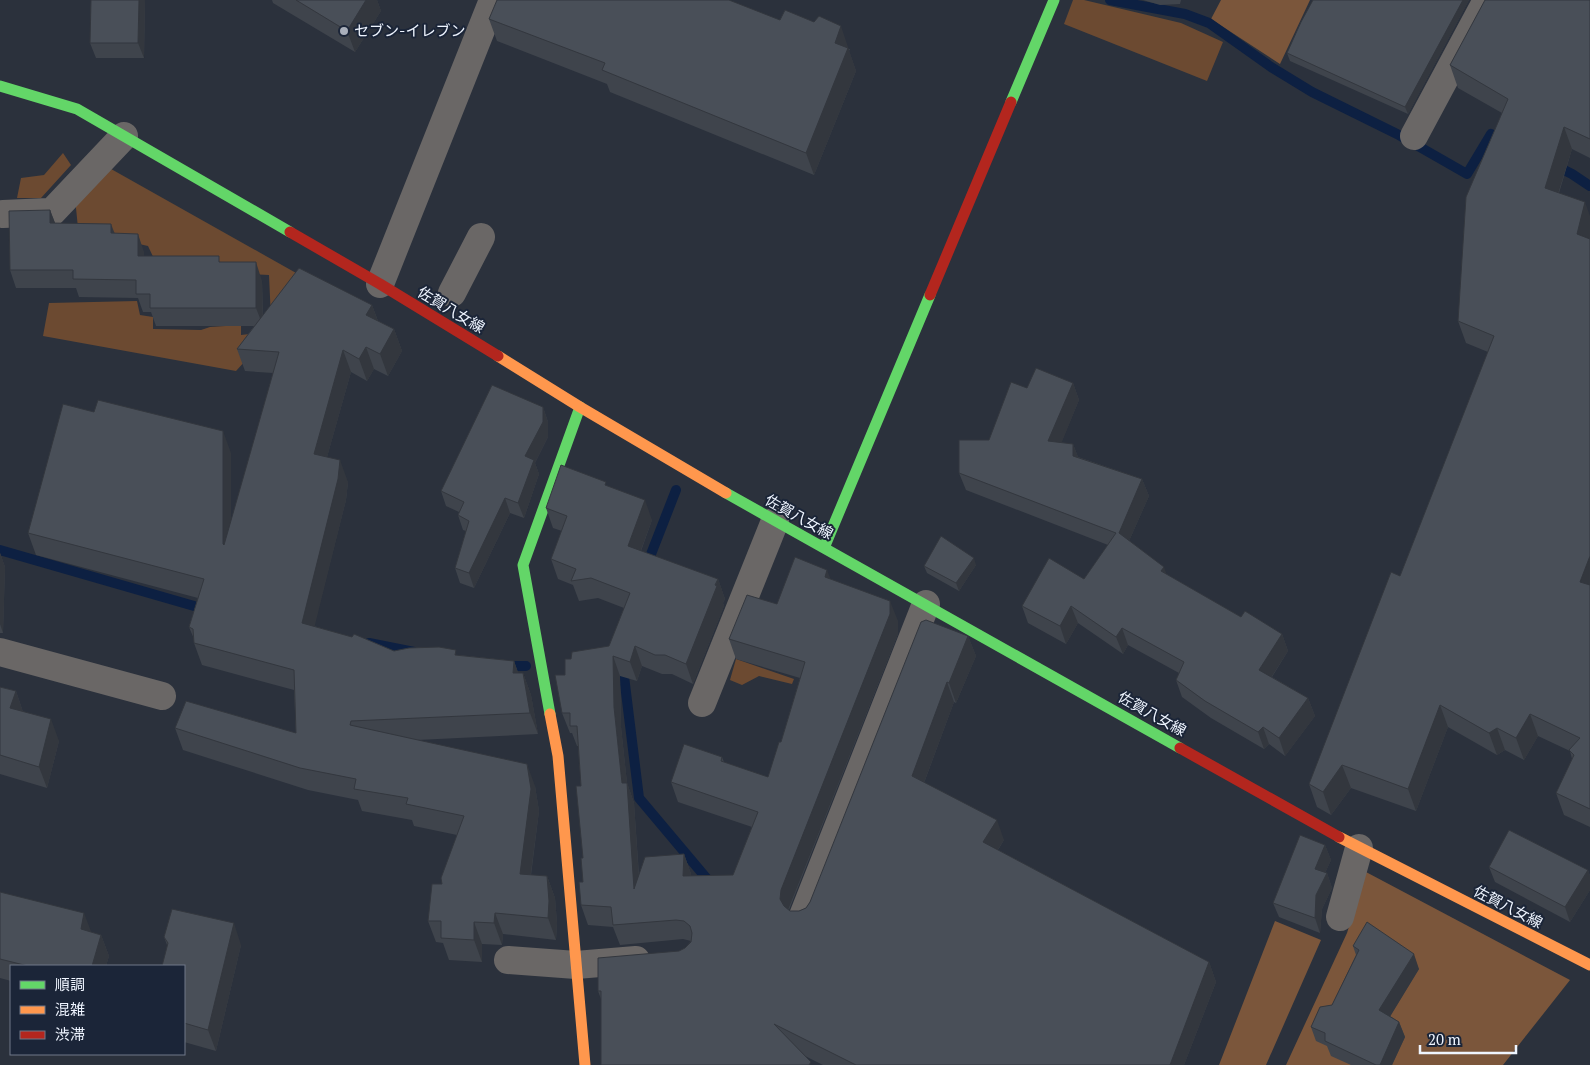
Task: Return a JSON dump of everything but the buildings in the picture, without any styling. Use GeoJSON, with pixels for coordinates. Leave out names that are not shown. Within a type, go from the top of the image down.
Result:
{"type":"FeatureCollection","features":[{"type":"Feature","properties":{"kind":"main road"},"geometry":{"type":"LineString","coordinates":[[824,548],[1054,0]]}},
{"type":"Feature","properties":{"kind":"main road","name":"佐賀八女線"},"geometry":{"type":"LineString","coordinates":[[0,86],[77,109],[380,284],[580,406],[775,521],[1360,848],[1590,965]]}},
{"type":"Feature","properties":{"kind":"main road"},"geometry":{"type":"LineString","coordinates":[[580,406],[523,565],[558,756],[585,1065]]}},
{"type":"Feature","properties":{"kind":"street"},"geometry":{"type":"LineString","coordinates":[[380,284],[493,0]]}},
{"type":"Feature","properties":{"kind":"street"},"geometry":{"type":"LineString","coordinates":[[1414,136],[1487,0]]}},
{"type":"Feature","properties":{"kind":"street"},"geometry":{"type":"LineString","coordinates":[[3,214],[60,212],[124,136]]}},
{"type":"Feature","properties":{"kind":"street"},"geometry":{"type":"LineString","coordinates":[[452,293],[481,237]]}},
{"type":"Feature","properties":{"kind":"street"},"geometry":{"type":"LineString","coordinates":[[702,703],[775,521]]}},
{"type":"Feature","properties":{"kind":"street"},"geometry":{"type":"LineString","coordinates":[[803,916],[926,604]]}},
{"type":"Feature","properties":{"kind":"street"},"geometry":{"type":"LineString","coordinates":[[0,652],[162,696]]}},
{"type":"Feature","properties":{"kind":"street"},"geometry":{"type":"LineString","coordinates":[[1340,917],[1360,848]]}},
{"type":"Feature","properties":{"kind":"street"},"geometry":{"type":"LineString","coordinates":[[508,960],[576,965],[665,957]]}},
{"type":"Feature","properties":{"kind":"shaded area"},"geometry":{"type":"Polygon","coordinates":[[[1073,0],[1084,0],[1181,23],[1223,42],[1207,81],[1064,24],[1073,0]]]}},
{"type":"Feature","properties":{"kind":"shaded area"},"geometry":{"type":"Polygon","coordinates":[[[1221,0],[1310,0],[1280,64],[1211,19],[1221,0]]]}},
{"type":"Feature","properties":{"kind":"shaded area"},"geometry":{"type":"Polygon","coordinates":[[[63,153],[71,165],[41,198],[17,198],[21,178],[44,175],[63,153]]]}},
{"type":"Feature","properties":{"kind":"shaded area"},"geometry":{"type":"Polygon","coordinates":[[[104,165],[305,278],[271,319],[269,275],[250,274],[244,262],[157,265],[148,246],[112,238],[79,238],[75,198],[104,165]]]}},
{"type":"Feature","properties":{"kind":"shaded area"},"geometry":{"type":"Polygon","coordinates":[[[137,301],[140,315],[153,317],[153,329],[201,330],[210,327],[241,325],[241,335],[265,332],[266,338],[236,371],[43,336],[49,303],[137,301]]]}},
{"type":"Feature","properties":{"kind":"shaded area"},"geometry":{"type":"Polygon","coordinates":[[[736,659],[794,679],[792,684],[759,676],[742,685],[730,680],[736,659]]]}},
{"type":"Feature","properties":{"kind":"shaded area"},"geometry":{"type":"Polygon","coordinates":[[[1366,872],[1570,980],[1503,1065],[1286,1065],[1347,933],[1366,872]]]}},
{"type":"Feature","properties":{"kind":"shaded area"},"geometry":{"type":"Polygon","coordinates":[[[1275,921],[1321,940],[1266,1065],[1219,1065],[1275,921]]]}},
{"type":"Feature","properties":{"kind":"waterway"},"geometry":{"type":"LineString","coordinates":[[1110,0],[1185,14],[1209,23],[1271,67],[1312,92],[1397,134],[1467,174],[1491,134],[1505,141]]}},
{"type":"Feature","properties":{"kind":"waterway"},"geometry":{"type":"LineString","coordinates":[[1554,165],[1590,186]]}},
{"type":"Feature","properties":{"kind":"waterway"},"geometry":{"type":"LineString","coordinates":[[646,567],[676,490]]}},
{"type":"Feature","properties":{"kind":"waterway"},"geometry":{"type":"LineString","coordinates":[[0,550],[208,610]]}},
{"type":"Feature","properties":{"kind":"waterway"},"geometry":{"type":"LineString","coordinates":[[369,643],[414,652]]}},
{"type":"Feature","properties":{"kind":"waterway"},"geometry":{"type":"LineString","coordinates":[[502,666],[526,666]]}},
{"type":"Feature","properties":{"kind":"waterway"},"geometry":{"type":"LineString","coordinates":[[621,667],[623,668],[639,798],[713,886]]}},
{"type":"Feature","properties":{"kind":"traffic: fast"},"geometry":{"type":"LineString","coordinates":[[1011,102],[1054,0]]}},
{"type":"Feature","properties":{"kind":"traffic: fast"},"geometry":{"type":"LineString","coordinates":[[0,86],[77,109],[290,232]]}},
{"type":"Feature","properties":{"kind":"traffic: fast"},"geometry":{"type":"LineString","coordinates":[[824,548],[930,295]]}},
{"type":"Feature","properties":{"kind":"traffic: fast"},"geometry":{"type":"LineString","coordinates":[[550,714],[523,565],[580,407]]}},
{"type":"Feature","properties":{"kind":"traffic: fast"},"geometry":{"type":"LineString","coordinates":[[726,493],[1180,748]]}},
{"type":"Feature","properties":{"kind":"traffic: slow"},"geometry":{"type":"LineString","coordinates":[[498,356],[726,493]]}},
{"type":"Feature","properties":{"kind":"traffic: slow"},"geometry":{"type":"LineString","coordinates":[[550,714],[558,756],[585,1065]]}},
{"type":"Feature","properties":{"kind":"traffic: slow"},"geometry":{"type":"LineString","coordinates":[[1339,837],[1590,965]]}},
{"type":"Feature","properties":{"kind":"traffic: jam"},"geometry":{"type":"LineString","coordinates":[[930,295],[1011,102]]}},
{"type":"Feature","properties":{"kind":"traffic: jam"},"geometry":{"type":"LineString","coordinates":[[290,232],[498,356]]}},
{"type":"Feature","properties":{"kind":"traffic: jam"},"geometry":{"type":"LineString","coordinates":[[1180,748],[1339,837]]}},
{"type":"Feature","properties":{"kind":"place","name":"セブン-イレブン"},"geometry":{"type":"Point","coordinates":[344,31]}}]}
